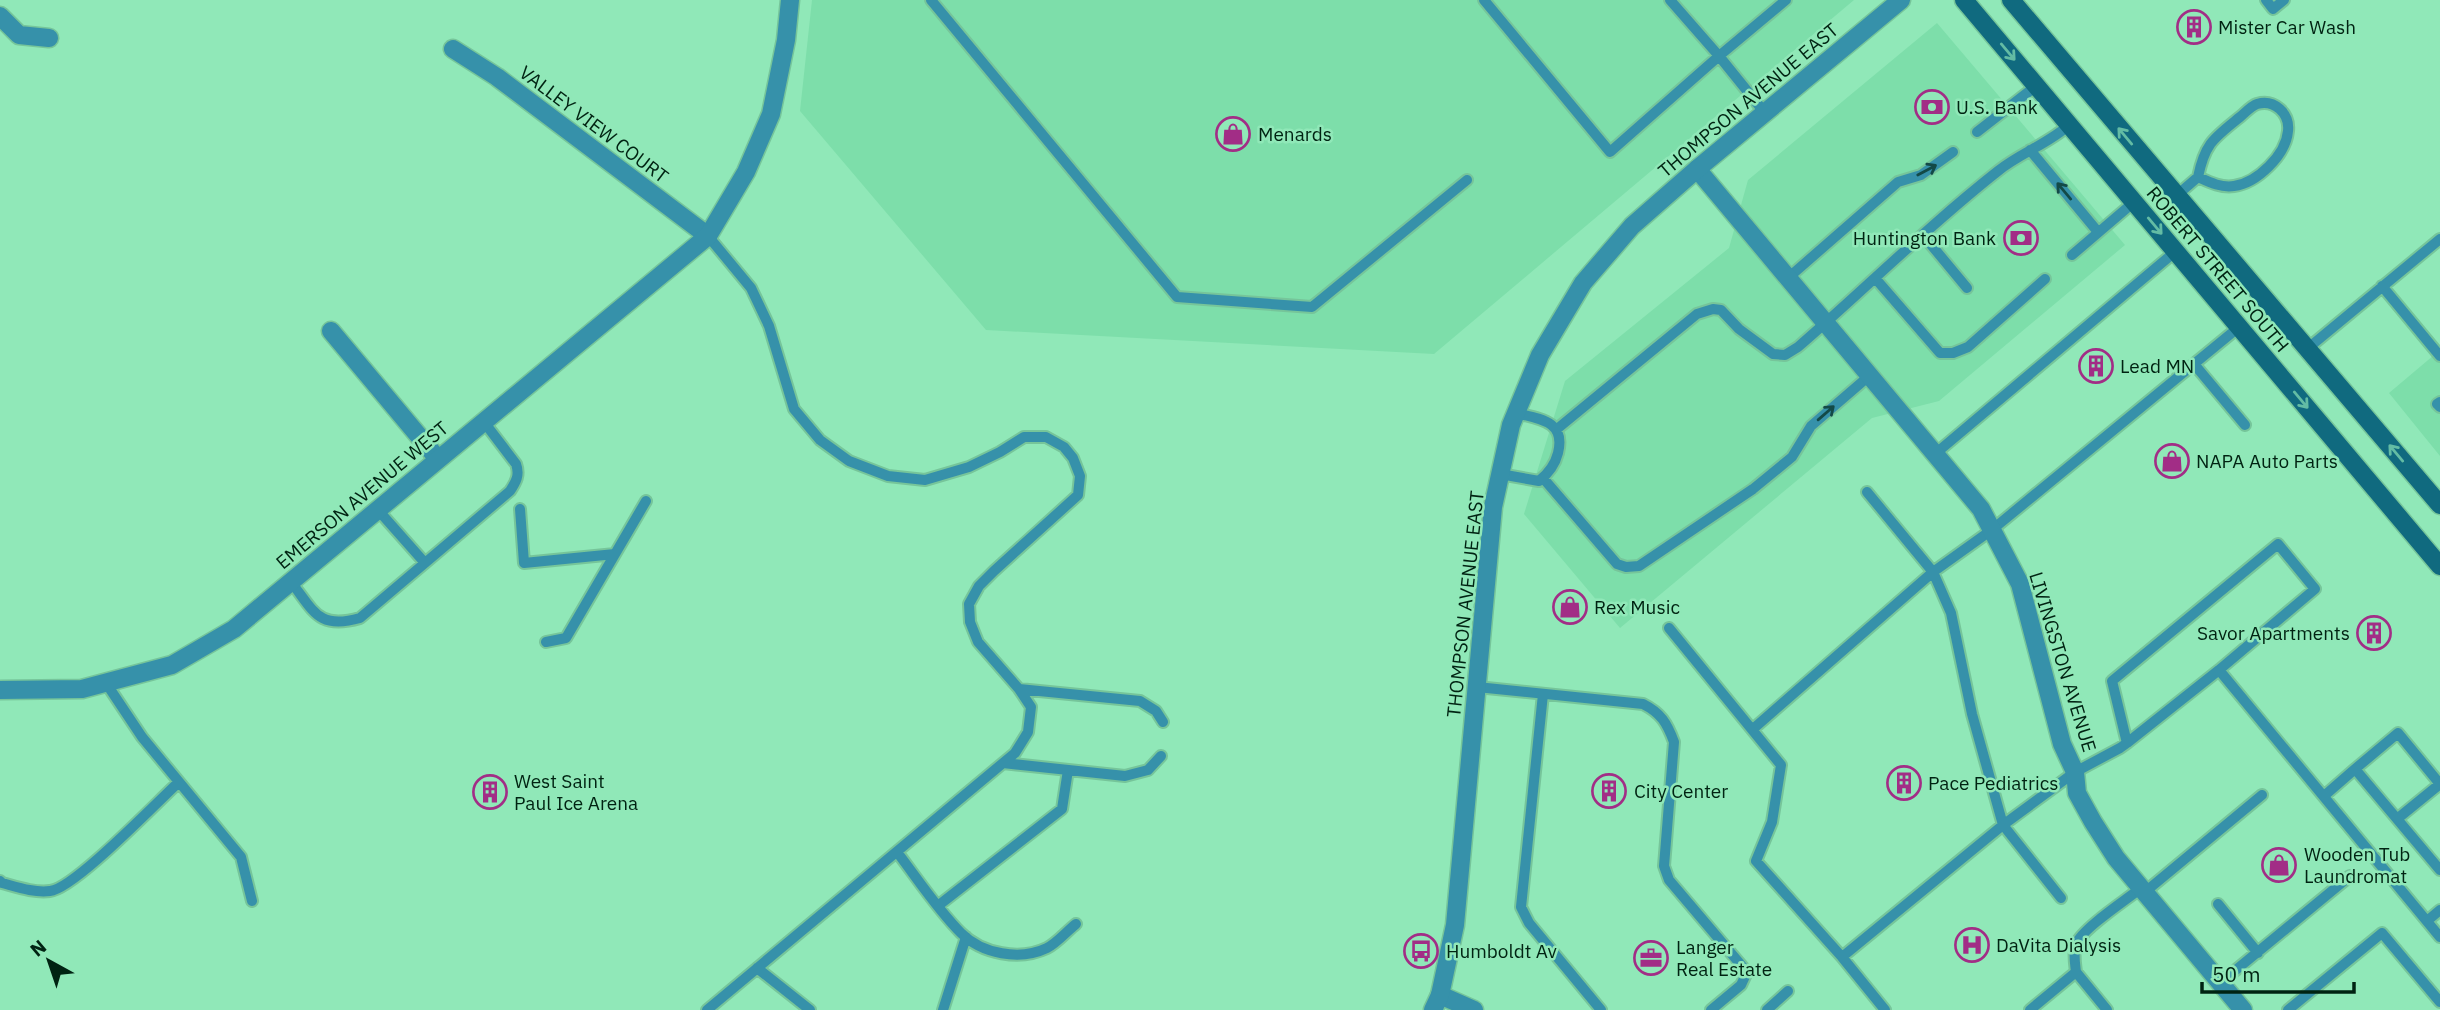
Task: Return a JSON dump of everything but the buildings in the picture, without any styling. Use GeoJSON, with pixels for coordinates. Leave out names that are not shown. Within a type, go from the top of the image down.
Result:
{"type":"FeatureCollection","features":[{"type":"Feature","properties":{"kind":"main road","name":"ROBERT STREET SOUTH"},"geometry":{"type":"LineString","coordinates":[[1964,0],[2440,566]]}},
{"type":"Feature","properties":{"kind":"main road","name":"ROBERT STREET SOUTH"},"geometry":{"type":"LineString","coordinates":[[2011,0],[2440,505]]}},
{"type":"Feature","properties":{"kind":"street","name":"EMERSON AVENUE WEST"},"geometry":{"type":"LineString","coordinates":[[0,690],[82,689],[106,683],[172,665],[234,629],[708,236],[746,172],[771,114],[786,40],[790,0]]}},
{"type":"Feature","properties":{"kind":"street","name":"THOMPSON AVENUE EAST"},"geometry":{"type":"LineString","coordinates":[[1437,1002],[1455,925],[1493,507],[1511,425],[1539,355],[1583,283],[1632,226],[1901,0]]}},
{"type":"Feature","properties":{"kind":"street"},"geometry":{"type":"LineString","coordinates":[[0,16],[19,35],[49,38]]}},
{"type":"Feature","properties":{"kind":"street","name":"VALLEY VIEW COURT"},"geometry":{"type":"LineString","coordinates":[[453,49],[497,77],[708,236]]}},
{"type":"Feature","properties":{"kind":"street","name":"LIVINGSTON AVENUE"},"geometry":{"type":"LineString","coordinates":[[1697,170],[1981,509],[2020,584],[2062,744],[2076,772],[2077,793],[2092,822],[2116,858],[2243,1010]]}},
{"type":"Feature","properties":{"kind":"street"},"geometry":{"type":"LineString","coordinates":[[331,331],[439,459]]}},
{"type":"Feature","properties":{"kind":"street"},"geometry":{"type":"LineString","coordinates":[[1437,1002],[1474,1010]]}},
{"type":"Feature","properties":{"kind":"lane"},"geometry":{"type":"LineString","coordinates":[[931,0],[1177,297],[1312,307],[1467,180]]}},
{"type":"Feature","properties":{"kind":"lane"},"geometry":{"type":"LineString","coordinates":[[1484,0],[1610,152],[1786,0]]}},
{"type":"Feature","properties":{"kind":"lane"},"geometry":{"type":"LineString","coordinates":[[1670,0],[1765,113]]}},
{"type":"Feature","properties":{"kind":"lane"},"geometry":{"type":"LineString","coordinates":[[2266,0],[2273,9],[2284,0]]}},
{"type":"Feature","properties":{"kind":"lane"},"geometry":{"type":"LineString","coordinates":[[1977,132],[2036,86]]}},
{"type":"Feature","properties":{"kind":"lane"},"geometry":{"type":"LineString","coordinates":[[2176,196],[2198,177],[2203,153],[2214,139],[2255,104],[2271,103],[2286,117],[2288,131],[2282,149],[2269,166],[2251,180],[2235,186],[2216,185],[2198,177]]}},
{"type":"Feature","properties":{"kind":"lane"},"geometry":{"type":"LineString","coordinates":[[1557,429],[1697,314],[1713,309],[1721,310],[1739,329],[1773,355],[1785,355],[1798,347],[1999,170],[2057,136],[2069,125]]}},
{"type":"Feature","properties":{"kind":"lane"},"geometry":{"type":"LineString","coordinates":[[2030,150],[2098,232]]}},
{"type":"Feature","properties":{"kind":"lane"},"geometry":{"type":"LineString","coordinates":[[1788,278],[1898,182],[1936,166],[1953,152]]}},
{"type":"Feature","properties":{"kind":"lane"},"geometry":{"type":"LineString","coordinates":[[2072,255],[2134,202]]}},
{"type":"Feature","properties":{"kind":"lane"},"geometry":{"type":"LineString","coordinates":[[1923,235],[1967,288]]}},
{"type":"Feature","properties":{"kind":"lane"},"geometry":{"type":"LineString","coordinates":[[707,1010],[1015,753],[1028,732],[1031,707],[978,642],[970,622],[970,604],[979,586],[994,571],[1079,495],[1080,476],[1073,458],[1063,447],[1046,438],[1024,437],[970,467],[925,480],[888,476],[849,461],[820,440],[794,409],[769,326],[751,288],[708,236]]}},
{"type":"Feature","properties":{"kind":"lane"},"geometry":{"type":"LineString","coordinates":[[2307,349],[2440,239]]}},
{"type":"Feature","properties":{"kind":"lane"},"geometry":{"type":"LineString","coordinates":[[1935,454],[2175,251]]}},
{"type":"Feature","properties":{"kind":"lane"},"geometry":{"type":"LineString","coordinates":[[1875,278],[1940,353],[1952,353],[1968,348],[2045,279]]}},
{"type":"Feature","properties":{"kind":"lane"},"geometry":{"type":"LineString","coordinates":[[2382,286],[2440,356]]}},
{"type":"Feature","properties":{"kind":"lane"},"geometry":{"type":"LineString","coordinates":[[1753,729],[1933,572],[1993,528],[2239,327]]}},
{"type":"Feature","properties":{"kind":"lane"},"geometry":{"type":"LineString","coordinates":[[2194,364],[2245,425]]}},
{"type":"Feature","properties":{"kind":"lane"},"geometry":{"type":"LineString","coordinates":[[1543,478],[1617,564],[1626,568],[1639,565],[1754,489],[1792,457],[1811,426],[1869,376]]}},
{"type":"Feature","properties":{"kind":"lane"},"geometry":{"type":"LineString","coordinates":[[2440,402],[2437,404],[2440,408]]}},
{"type":"Feature","properties":{"kind":"lane"},"geometry":{"type":"LineString","coordinates":[[1500,474],[1539,481],[1554,466],[1560,437],[1557,429],[1543,419],[1516,413]]}},
{"type":"Feature","properties":{"kind":"lane"},"geometry":{"type":"LineString","coordinates":[[291,582],[315,612],[327,622],[341,623],[360,618],[510,491],[517,481],[516,464],[484,422]]}},
{"type":"Feature","properties":{"kind":"lane"},"geometry":{"type":"LineString","coordinates":[[1867,492],[1933,572],[1951,613],[1972,714],[2003,825],[2061,898]]}},
{"type":"Feature","properties":{"kind":"lane"},"geometry":{"type":"LineString","coordinates":[[546,642],[566,638],[646,501]]}},
{"type":"Feature","properties":{"kind":"lane"},"geometry":{"type":"LineString","coordinates":[[520,509],[524,563],[615,554]]}},
{"type":"Feature","properties":{"kind":"lane"},"geometry":{"type":"LineString","coordinates":[[378,510],[425,563]]}},
{"type":"Feature","properties":{"kind":"lane"},"geometry":{"type":"LineString","coordinates":[[1842,957],[2003,825],[2076,772],[2127,743],[2315,589],[2278,544],[2112,681],[2127,743]]}},
{"type":"Feature","properties":{"kind":"lane"},"geometry":{"type":"LineString","coordinates":[[1669,628],[1781,765],[1772,822],[1756,861],[1842,957],[1885,1010]]}},
{"type":"Feature","properties":{"kind":"lane"},"geometry":{"type":"LineString","coordinates":[[2219,670],[2440,937]]}},
{"type":"Feature","properties":{"kind":"lane"},"geometry":{"type":"LineString","coordinates":[[106,683],[142,737],[241,857],[253,901]]}},
{"type":"Feature","properties":{"kind":"lane"},"geometry":{"type":"LineString","coordinates":[[1477,687],[1643,704],[1657,711],[1668,724],[1674,742],[1664,866],[1669,880],[1746,972],[1741,985],[1711,1010]]}},
{"type":"Feature","properties":{"kind":"lane"},"geometry":{"type":"LineString","coordinates":[[1019,689],[1140,701],[1156,711],[1163,722]]}},
{"type":"Feature","properties":{"kind":"lane"},"geometry":{"type":"LineString","coordinates":[[1544,694],[1521,907],[1529,923],[1601,1010]]}},
{"type":"Feature","properties":{"kind":"lane"},"geometry":{"type":"LineString","coordinates":[[2324,796],[2398,733],[2440,784],[2398,819]]}},
{"type":"Feature","properties":{"kind":"lane"},"geometry":{"type":"LineString","coordinates":[[1003,764],[1125,776],[1148,770],[1161,756]]}},
{"type":"Feature","properties":{"kind":"lane"},"geometry":{"type":"LineString","coordinates":[[2355,769],[2440,870]]}},
{"type":"Feature","properties":{"kind":"lane"},"geometry":{"type":"LineString","coordinates":[[939,905],[1062,809],[1068,770]]}},
{"type":"Feature","properties":{"kind":"lane"},"geometry":{"type":"LineString","coordinates":[[0,881],[31,890],[53,892],[91,866],[179,782]]}},
{"type":"Feature","properties":{"kind":"lane"},"geometry":{"type":"LineString","coordinates":[[2106,1010],[2076,972],[2074,957],[2077,943],[2088,930],[2143,890],[2262,794]]}},
{"type":"Feature","properties":{"kind":"lane"},"geometry":{"type":"LineString","coordinates":[[897,852],[966,937],[981,946],[1004,954],[1030,953],[1048,947],[1076,924]]}},
{"type":"Feature","properties":{"kind":"lane"},"geometry":{"type":"LineString","coordinates":[[2220,983],[2350,876]]}},
{"type":"Feature","properties":{"kind":"lane"},"geometry":{"type":"LineString","coordinates":[[2218,904],[2258,953]]}},
{"type":"Feature","properties":{"kind":"lane"},"geometry":{"type":"LineString","coordinates":[[2427,921],[2440,909]]}},
{"type":"Feature","properties":{"kind":"lane"},"geometry":{"type":"LineString","coordinates":[[2288,1010],[2382,933],[2440,1002]]}},
{"type":"Feature","properties":{"kind":"lane"},"geometry":{"type":"LineString","coordinates":[[943,1010],[966,937]]}},
{"type":"Feature","properties":{"kind":"lane"},"geometry":{"type":"LineString","coordinates":[[757,968],[810,1010]]}},
{"type":"Feature","properties":{"kind":"lane"},"geometry":{"type":"LineString","coordinates":[[2030,1010],[2076,972]]}},
{"type":"Feature","properties":{"kind":"lane"},"geometry":{"type":"LineString","coordinates":[[1767,1010],[1788,991]]}},
{"type":"Feature","properties":{"kind":"shaded area"},"geometry":{"type":"Polygon","coordinates":[[[812,0],[1854,0],[1434,354],[986,330],[800,111],[812,0]]]}},
{"type":"Feature","properties":{"kind":"shaded area"},"geometry":{"type":"Polygon","coordinates":[[[1937,23],[2125,245],[1939,401],[1872,418],[1620,628],[1524,514],[1565,381],[1729,248],[1748,180],[1937,23]]]}},
{"type":"Feature","properties":{"kind":"shaded area"},"geometry":{"type":"Polygon","coordinates":[[[2440,350],[2440,456],[2389,393],[2440,350]]]}},
{"type":"Feature","properties":{"kind":"place","name":"Mister Car Wash"},"geometry":{"type":"Point","coordinates":[2194,27]}},
{"type":"Feature","properties":{"kind":"place","name":"U.S. Bank"},"geometry":{"type":"Point","coordinates":[1932,107]}},
{"type":"Feature","properties":{"kind":"place","name":"Menards"},"geometry":{"type":"Point","coordinates":[1233,134]}},
{"type":"Feature","properties":{"kind":"place","name":"Huntington Bank"},"geometry":{"type":"Point","coordinates":[2021,238]}},
{"type":"Feature","properties":{"kind":"place","name":"Lead MN"},"geometry":{"type":"Point","coordinates":[2096,366]}},
{"type":"Feature","properties":{"kind":"place","name":"NAPA Auto Parts"},"geometry":{"type":"Point","coordinates":[2172,461]}},
{"type":"Feature","properties":{"kind":"place","name":"Rex Music"},"geometry":{"type":"Point","coordinates":[1570,607]}},
{"type":"Feature","properties":{"kind":"place","name":"Savor Apartments"},"geometry":{"type":"Point","coordinates":[2374,633]}},
{"type":"Feature","properties":{"kind":"place","name":"Pace Pediatrics"},"geometry":{"type":"Point","coordinates":[1904,783]}},
{"type":"Feature","properties":{"kind":"place","name":"City Center"},"geometry":{"type":"Point","coordinates":[1609,791]}},
{"type":"Feature","properties":{"kind":"place","name":"West Saint Paul Ice Arena"},"geometry":{"type":"Point","coordinates":[490,792]}},
{"type":"Feature","properties":{"kind":"place","name":"Wooden Tub Laundromat"},"geometry":{"type":"Point","coordinates":[2279,865]}},
{"type":"Feature","properties":{"kind":"place","name":"DaVita Dialysis"},"geometry":{"type":"Point","coordinates":[1972,945]}},
{"type":"Feature","properties":{"kind":"place","name":"Humboldt Av"},"geometry":{"type":"Point","coordinates":[1421,951]}},
{"type":"Feature","properties":{"kind":"place","name":"Langer Real Estate"},"geometry":{"type":"Point","coordinates":[1651,958]}}]}
